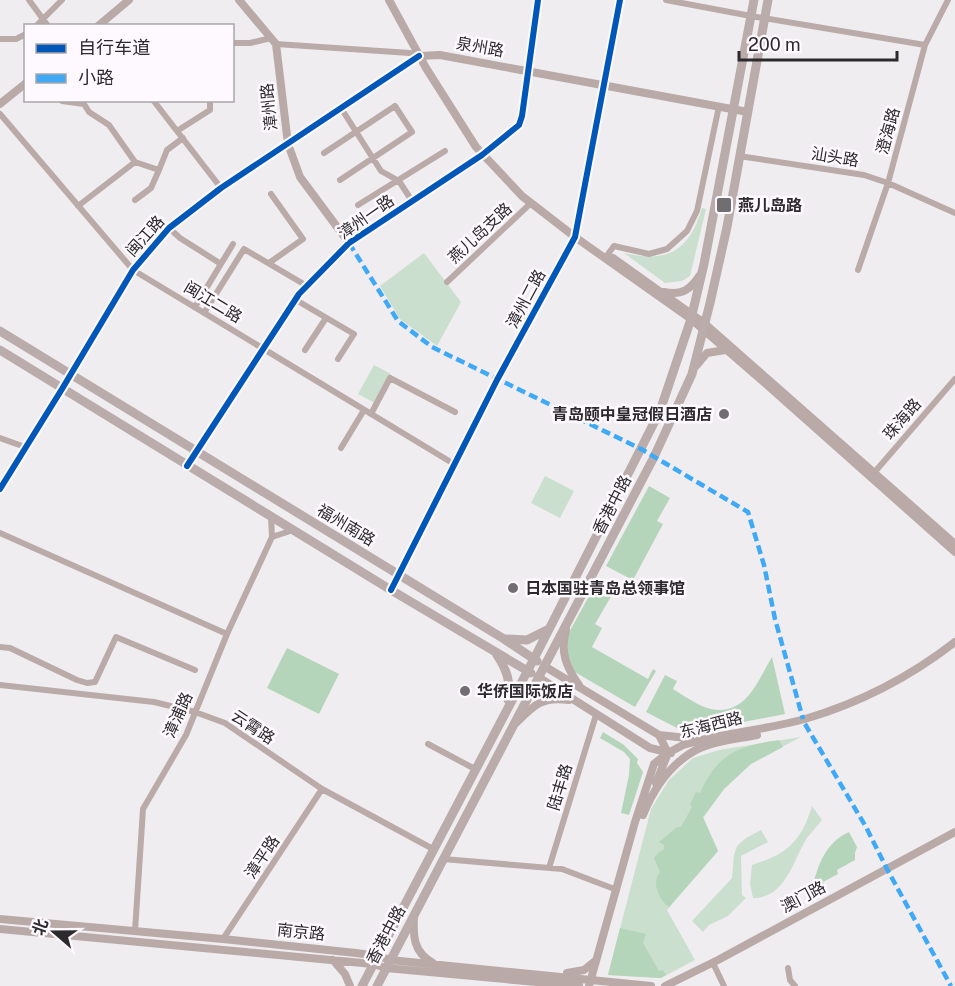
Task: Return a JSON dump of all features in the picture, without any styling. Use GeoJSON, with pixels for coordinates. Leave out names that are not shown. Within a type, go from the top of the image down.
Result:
{"type":"FeatureCollection","features":[{"type":"Feature","properties":{"kind":"main road"},"geometry":{"type":"LineString","coordinates":[[100,24],[129,0]]}},
{"type":"Feature","properties":{"kind":"main road"},"geometry":{"type":"LineString","coordinates":[[239,0],[273,41]]}},
{"type":"Feature","properties":{"kind":"main road"},"geometry":{"type":"LineString","coordinates":[[389,0],[422,55]]}},
{"type":"Feature","properties":{"kind":"main road"},"geometry":{"type":"LineString","coordinates":[[395,0],[450,108],[484,154],[531,203],[692,316]]}},
{"type":"Feature","properties":{"kind":"main road","name":"漳州一路"},"geometry":{"type":"LineString","coordinates":[[187,466],[307,286],[349,243],[484,154],[519,125],[538,0]]}},
{"type":"Feature","properties":{"kind":"main road","name":"香港中路"},"geometry":{"type":"LineString","coordinates":[[362,986],[534,659],[660,411],[692,316],[754,0]]}},
{"type":"Feature","properties":{"kind":"main road","name":"香港中路"},"geometry":{"type":"LineString","coordinates":[[377,986],[654,457],[692,374],[719,266],[768,0]]}},
{"type":"Feature","properties":{"kind":"main road","name":"漳州路"},"geometry":{"type":"LineString","coordinates":[[273,41],[288,144],[300,177],[349,243]]}},
{"type":"Feature","properties":{"kind":"main road","name":"泉州路"},"geometry":{"type":"LineString","coordinates":[[422,55],[440,55],[527,70],[748,112]]}},
{"type":"Feature","properties":{"kind":"main road","name":"闽江路"},"geometry":{"type":"LineString","coordinates":[[0,489],[133,270],[169,228],[221,188],[422,55]]}},
{"type":"Feature","properties":{"kind":"main road"},"geometry":{"type":"LineString","coordinates":[[0,104],[24,85]]}},
{"type":"Feature","properties":{"kind":"main road"},"geometry":{"type":"LineString","coordinates":[[484,154],[575,234],[662,292],[704,326],[872,474],[955,552]]}},
{"type":"Feature","properties":{"kind":"main road"},"geometry":{"type":"LineString","coordinates":[[662,292],[679,294],[688,290],[702,272]]}},
{"type":"Feature","properties":{"kind":"main road"},"geometry":{"type":"LineString","coordinates":[[704,326],[725,350],[953,539]]}},
{"type":"Feature","properties":{"kind":"main road","name":"福州南路"},"geometry":{"type":"LineString","coordinates":[[0,331],[659,735]]}},
{"type":"Feature","properties":{"kind":"main road","name":"福州南路"},"geometry":{"type":"LineString","coordinates":[[0,350],[391,590],[538,677],[650,748],[668,753]]}},
{"type":"Feature","properties":{"kind":"main road"},"geometry":{"type":"LineString","coordinates":[[692,374],[699,360],[707,353],[725,350]]}},
{"type":"Feature","properties":{"kind":"main road"},"geometry":{"type":"LineString","coordinates":[[568,624],[563,641],[564,656],[570,672],[581,687]]}},
{"type":"Feature","properties":{"kind":"main road"},"geometry":{"type":"LineString","coordinates":[[504,639],[527,640],[549,629]]}},
{"type":"Feature","properties":{"kind":"main road","name":"东海西路"},"geometry":{"type":"LineString","coordinates":[[654,764],[668,753],[684,745],[803,719],[848,705],[885,688],[921,667],[955,642]]}},
{"type":"Feature","properties":{"kind":"main road","name":"东海西路"},"geometry":{"type":"LineString","coordinates":[[594,984],[640,825],[653,792],[675,766],[695,750],[805,724],[849,710],[888,693],[924,672],[955,649]]}},
{"type":"Feature","properties":{"kind":"main road"},"geometry":{"type":"LineString","coordinates":[[495,653],[508,676],[510,688],[506,709]]}},
{"type":"Feature","properties":{"kind":"main road"},"geometry":{"type":"LineString","coordinates":[[514,726],[539,703],[548,699],[573,700]]}},
{"type":"Feature","properties":{"kind":"main road"},"geometry":{"type":"LineString","coordinates":[[659,735],[709,739]]}},
{"type":"Feature","properties":{"kind":"main road"},"geometry":{"type":"LineString","coordinates":[[653,792],[668,753],[659,735]]}},
{"type":"Feature","properties":{"kind":"main road"},"geometry":{"type":"LineString","coordinates":[[594,984],[598,955],[635,822],[654,764],[650,748]]}},
{"type":"Feature","properties":{"kind":"main road"},"geometry":{"type":"LineString","coordinates":[[668,753],[695,750]]}},
{"type":"Feature","properties":{"kind":"main road","name":"澳门路"},"geometry":{"type":"LineString","coordinates":[[678,986],[955,832]]}},
{"type":"Feature","properties":{"kind":"main road","name":"澳门路"},"geometry":{"type":"LineString","coordinates":[[664,986],[714,966],[955,837]]}},
{"type":"Feature","properties":{"kind":"main road"},"geometry":{"type":"LineString","coordinates":[[414,915],[413,935],[416,948],[425,959],[436,965]]}},
{"type":"Feature","properties":{"kind":"main road","name":"南京路"},"geometry":{"type":"LineString","coordinates":[[0,919],[223,939],[376,960],[388,964],[510,983],[554,982],[651,986]]}},
{"type":"Feature","properties":{"kind":"main road","name":"南京路"},"geometry":{"type":"LineString","coordinates":[[0,929],[333,960],[376,960]]}},
{"type":"Feature","properties":{"kind":"main road"},"geometry":{"type":"LineString","coordinates":[[554,982],[590,967],[598,955]]}},
{"type":"Feature","properties":{"kind":"main road"},"geometry":{"type":"LineString","coordinates":[[333,960],[345,974],[350,986]]}},
{"type":"Feature","properties":{"kind":"main road","name":"南京路"},"geometry":{"type":"LineString","coordinates":[[388,964],[436,965],[579,986]]}},
{"type":"Feature","properties":{"kind":"street"},"geometry":{"type":"LineString","coordinates":[[29,0],[47,24]]}},
{"type":"Feature","properties":{"kind":"street"},"geometry":{"type":"LineString","coordinates":[[38,24],[62,0]]}},
{"type":"Feature","properties":{"kind":"street","name":"漳州二路"},"geometry":{"type":"LineString","coordinates":[[391,590],[454,464],[575,234],[620,0]]}},
{"type":"Feature","properties":{"kind":"street"},"geometry":{"type":"LineString","coordinates":[[666,0],[925,45]]}},
{"type":"Feature","properties":{"kind":"street","name":"澄海路"},"geometry":{"type":"LineString","coordinates":[[858,270],[888,183],[925,45],[948,0]]}},
{"type":"Feature","properties":{"kind":"street"},"geometry":{"type":"LineString","coordinates":[[0,39],[16,39],[24,35]]}},
{"type":"Feature","properties":{"kind":"street","name":"泉州路"},"geometry":{"type":"LineString","coordinates":[[234,43],[273,41],[422,55]]}},
{"type":"Feature","properties":{"kind":"street"},"geometry":{"type":"LineString","coordinates":[[62,102],[86,102],[89,112],[109,125],[135,162],[159,170]]}},
{"type":"Feature","properties":{"kind":"street"},"geometry":{"type":"LineString","coordinates":[[155,102],[221,188]]}},
{"type":"Feature","properties":{"kind":"street"},"geometry":{"type":"LineString","coordinates":[[177,131],[210,110],[210,102]]}},
{"type":"Feature","properties":{"kind":"street"},"geometry":{"type":"LineString","coordinates":[[324,153],[395,106],[412,132],[340,180]]}},
{"type":"Feature","properties":{"kind":"street"},"geometry":{"type":"LineString","coordinates":[[608,254],[614,246],[649,254],[667,249],[687,231],[697,211],[718,106]]}},
{"type":"Feature","properties":{"kind":"street"},"geometry":{"type":"LineString","coordinates":[[341,108],[381,171],[399,181],[412,201]]}},
{"type":"Feature","properties":{"kind":"street","name":"闽江二路"},"geometry":{"type":"LineString","coordinates":[[0,114],[133,270],[454,464]]}},
{"type":"Feature","properties":{"kind":"street"},"geometry":{"type":"LineString","coordinates":[[135,200],[151,188],[168,150],[183,138]]}},
{"type":"Feature","properties":{"kind":"street"},"geometry":{"type":"LineString","coordinates":[[358,205],[445,151]]}},
{"type":"Feature","properties":{"kind":"street","name":"汕头路"},"geometry":{"type":"LineString","coordinates":[[739,156],[864,175],[888,183],[955,213]]}},
{"type":"Feature","properties":{"kind":"street"},"geometry":{"type":"LineString","coordinates":[[78,206],[135,162]]}},
{"type":"Feature","properties":{"kind":"street"},"geometry":{"type":"LineString","coordinates":[[269,263],[303,239],[271,195]]}},
{"type":"Feature","properties":{"kind":"street","name":"燕儿岛支路"},"geometry":{"type":"LineString","coordinates":[[447,282],[531,203]]}},
{"type":"Feature","properties":{"kind":"street"},"geometry":{"type":"LineString","coordinates":[[169,228],[180,238],[221,264]]}},
{"type":"Feature","properties":{"kind":"street"},"geometry":{"type":"LineString","coordinates":[[195,307],[233,244]]}},
{"type":"Feature","properties":{"kind":"street"},"geometry":{"type":"LineString","coordinates":[[204,313],[244,249],[307,286]]}},
{"type":"Feature","properties":{"kind":"street"},"geometry":{"type":"LineString","coordinates":[[296,300],[354,334],[338,359]]}},
{"type":"Feature","properties":{"kind":"street"},"geometry":{"type":"LineString","coordinates":[[305,350],[326,318]]}},
{"type":"Feature","properties":{"kind":"street"},"geometry":{"type":"LineString","coordinates":[[371,414],[390,378],[455,412]]}},
{"type":"Feature","properties":{"kind":"street","name":"珠海路"},"geometry":{"type":"LineString","coordinates":[[872,474],[955,379]]}},
{"type":"Feature","properties":{"kind":"street"},"geometry":{"type":"LineString","coordinates":[[341,448],[364,410]]}},
{"type":"Feature","properties":{"kind":"street"},"geometry":{"type":"LineString","coordinates":[[0,438],[25,447]]}},
{"type":"Feature","properties":{"kind":"street"},"geometry":{"type":"LineString","coordinates":[[271,516],[272,537],[293,530]]}},
{"type":"Feature","properties":{"kind":"street"},"geometry":{"type":"LineString","coordinates":[[0,542],[2,533],[227,634]]}},
{"type":"Feature","properties":{"kind":"street","name":"漳浦路"},"geometry":{"type":"LineString","coordinates":[[135,931],[143,809],[186,735],[227,634],[272,537]]}},
{"type":"Feature","properties":{"kind":"street"},"geometry":{"type":"LineString","coordinates":[[0,648],[10,648],[87,683],[95,682],[116,637],[195,670]]}},
{"type":"Feature","properties":{"kind":"street","name":"云霄路"},"geometry":{"type":"LineString","coordinates":[[0,684],[154,702],[195,712],[225,723],[322,789],[433,849]]}},
{"type":"Feature","properties":{"kind":"street","name":"陆丰路"},"geometry":{"type":"LineString","coordinates":[[549,868],[596,715]]}},
{"type":"Feature","properties":{"kind":"street"},"geometry":{"type":"LineString","coordinates":[[428,744],[475,769]]}},
{"type":"Feature","properties":{"kind":"street","name":"漳平路"},"geometry":{"type":"LineString","coordinates":[[223,939],[322,789]]}},
{"type":"Feature","properties":{"kind":"street"},"geometry":{"type":"LineString","coordinates":[[443,859],[570,871],[617,890]]}},
{"type":"Feature","properties":{"kind":"street"},"geometry":{"type":"LineString","coordinates":[[714,966],[724,986]]}},
{"type":"Feature","properties":{"kind":"street"},"geometry":{"type":"LineString","coordinates":[[788,968],[790,980],[795,986]]}},
{"type":"Feature","properties":{"kind":"green space"},"geometry":{"type":"Polygon","coordinates":[[[702,208],[706,209],[690,276],[682,281],[665,283],[624,253],[652,256],[674,251],[690,235],[702,208]]]}},
{"type":"Feature","properties":{"kind":"green space"},"geometry":{"type":"Polygon","coordinates":[[[424,253],[461,302],[437,346],[400,319],[380,286],[424,253]]]}},
{"type":"Feature","properties":{"kind":"green space"},"geometry":{"type":"Polygon","coordinates":[[[374,365],[391,374],[375,403],[358,394],[374,365]]]}},
{"type":"Feature","properties":{"kind":"green space"},"geometry":{"type":"Polygon","coordinates":[[[545,476],[574,491],[560,518],[531,503],[545,476]]]}},
{"type":"Feature","properties":{"kind":"green space"},"geometry":{"type":"Polygon","coordinates":[[[649,486],[670,498],[657,521],[663,524],[633,580],[606,566],[649,486]]]}},
{"type":"Feature","properties":{"kind":"green space"},"geometry":{"type":"Polygon","coordinates":[[[599,578],[616,588],[595,624],[602,628],[592,647],[648,679],[653,669],[656,671],[635,707],[573,671],[568,658],[567,636],[599,578]]]}},
{"type":"Feature","properties":{"kind":"green space"},"geometry":{"type":"Polygon","coordinates":[[[287,648],[339,674],[319,714],[267,688],[287,648]]]}},
{"type":"Feature","properties":{"kind":"green space"},"geometry":{"type":"Polygon","coordinates":[[[772,657],[785,714],[692,732],[679,729],[646,712],[665,675],[677,681],[673,689],[702,706],[723,710],[733,707],[749,695],[772,657]]]}},
{"type":"Feature","properties":{"kind":"green space"},"geometry":{"type":"Polygon","coordinates":[[[603,732],[624,745],[638,759],[637,763],[643,772],[629,815],[621,813],[630,759],[624,752],[600,738],[603,732]]]}},
{"type":"Feature","properties":{"kind":"green space"},"geometry":{"type":"Polygon","coordinates":[[[801,737],[751,763],[724,789],[703,818],[718,851],[667,910],[695,960],[661,978],[608,975],[651,809],[669,780],[693,758],[719,750],[801,737]]]}},
{"type":"Feature","properties":{"kind":"green space"},"geometry":{"type":"Polygon","coordinates":[[[779,740],[783,747],[751,764],[724,789],[703,817],[718,851],[669,907],[659,896],[656,886],[660,872],[654,858],[664,849],[664,845],[659,842],[677,827],[681,827],[692,807],[690,804],[696,792],[700,793],[707,779],[722,760],[752,745],[779,740]]]}},
{"type":"Feature","properties":{"kind":"green space"},"geometry":{"type":"Polygon","coordinates":[[[812,806],[822,820],[807,838],[787,876],[773,892],[753,898],[750,884],[752,865],[775,856],[791,845],[803,829],[812,806]]]}},
{"type":"Feature","properties":{"kind":"green space"},"geometry":{"type":"Polygon","coordinates":[[[761,830],[768,842],[741,856],[742,895],[746,898],[728,916],[709,925],[703,932],[692,921],[732,878],[737,846],[761,830]]]}},
{"type":"Feature","properties":{"kind":"green space"},"geometry":{"type":"Polygon","coordinates":[[[849,832],[857,847],[855,860],[837,870],[838,874],[823,882],[826,889],[818,893],[811,893],[823,857],[833,843],[849,832]]]}},
{"type":"Feature","properties":{"kind":"green space"},"geometry":{"type":"Polygon","coordinates":[[[620,928],[646,934],[643,943],[659,971],[663,970],[666,975],[661,978],[608,975],[620,928]]]}},
{"type":"Feature","properties":{"kind":"marked path"},"geometry":{"type":"LineString","coordinates":[[349,243],[398,321],[432,347],[641,449],[748,512],[764,565],[775,619],[803,719]]}},
{"type":"Feature","properties":{"kind":"marked path"},"geometry":{"type":"LineString","coordinates":[[805,724],[866,827],[951,986]]}},
{"type":"Feature","properties":{"kind":"cycle path"},"geometry":{"type":"LineString","coordinates":[[187,466],[299,294],[349,243],[482,155],[519,125],[538,0]]}},
{"type":"Feature","properties":{"kind":"cycle path"},"geometry":{"type":"LineString","coordinates":[[391,590],[497,380],[575,237],[620,0]]}},
{"type":"Feature","properties":{"kind":"cycle path"},"geometry":{"type":"LineString","coordinates":[[0,489],[133,270],[169,228],[221,188],[419,56]]}},
{"type":"Feature","properties":{"kind":"place","name":"燕儿岛路"},"geometry":{"type":"Point","coordinates":[724,205]}},
{"type":"Feature","properties":{"kind":"place","name":"青岛颐中皇冠假日酒店"},"geometry":{"type":"Point","coordinates":[724,414]}},
{"type":"Feature","properties":{"kind":"place","name":"日本国驻青岛总领事馆"},"geometry":{"type":"Point","coordinates":[513,588]}},
{"type":"Feature","properties":{"kind":"place","name":"华侨国际饭店"},"geometry":{"type":"Point","coordinates":[465,691]}}]}
